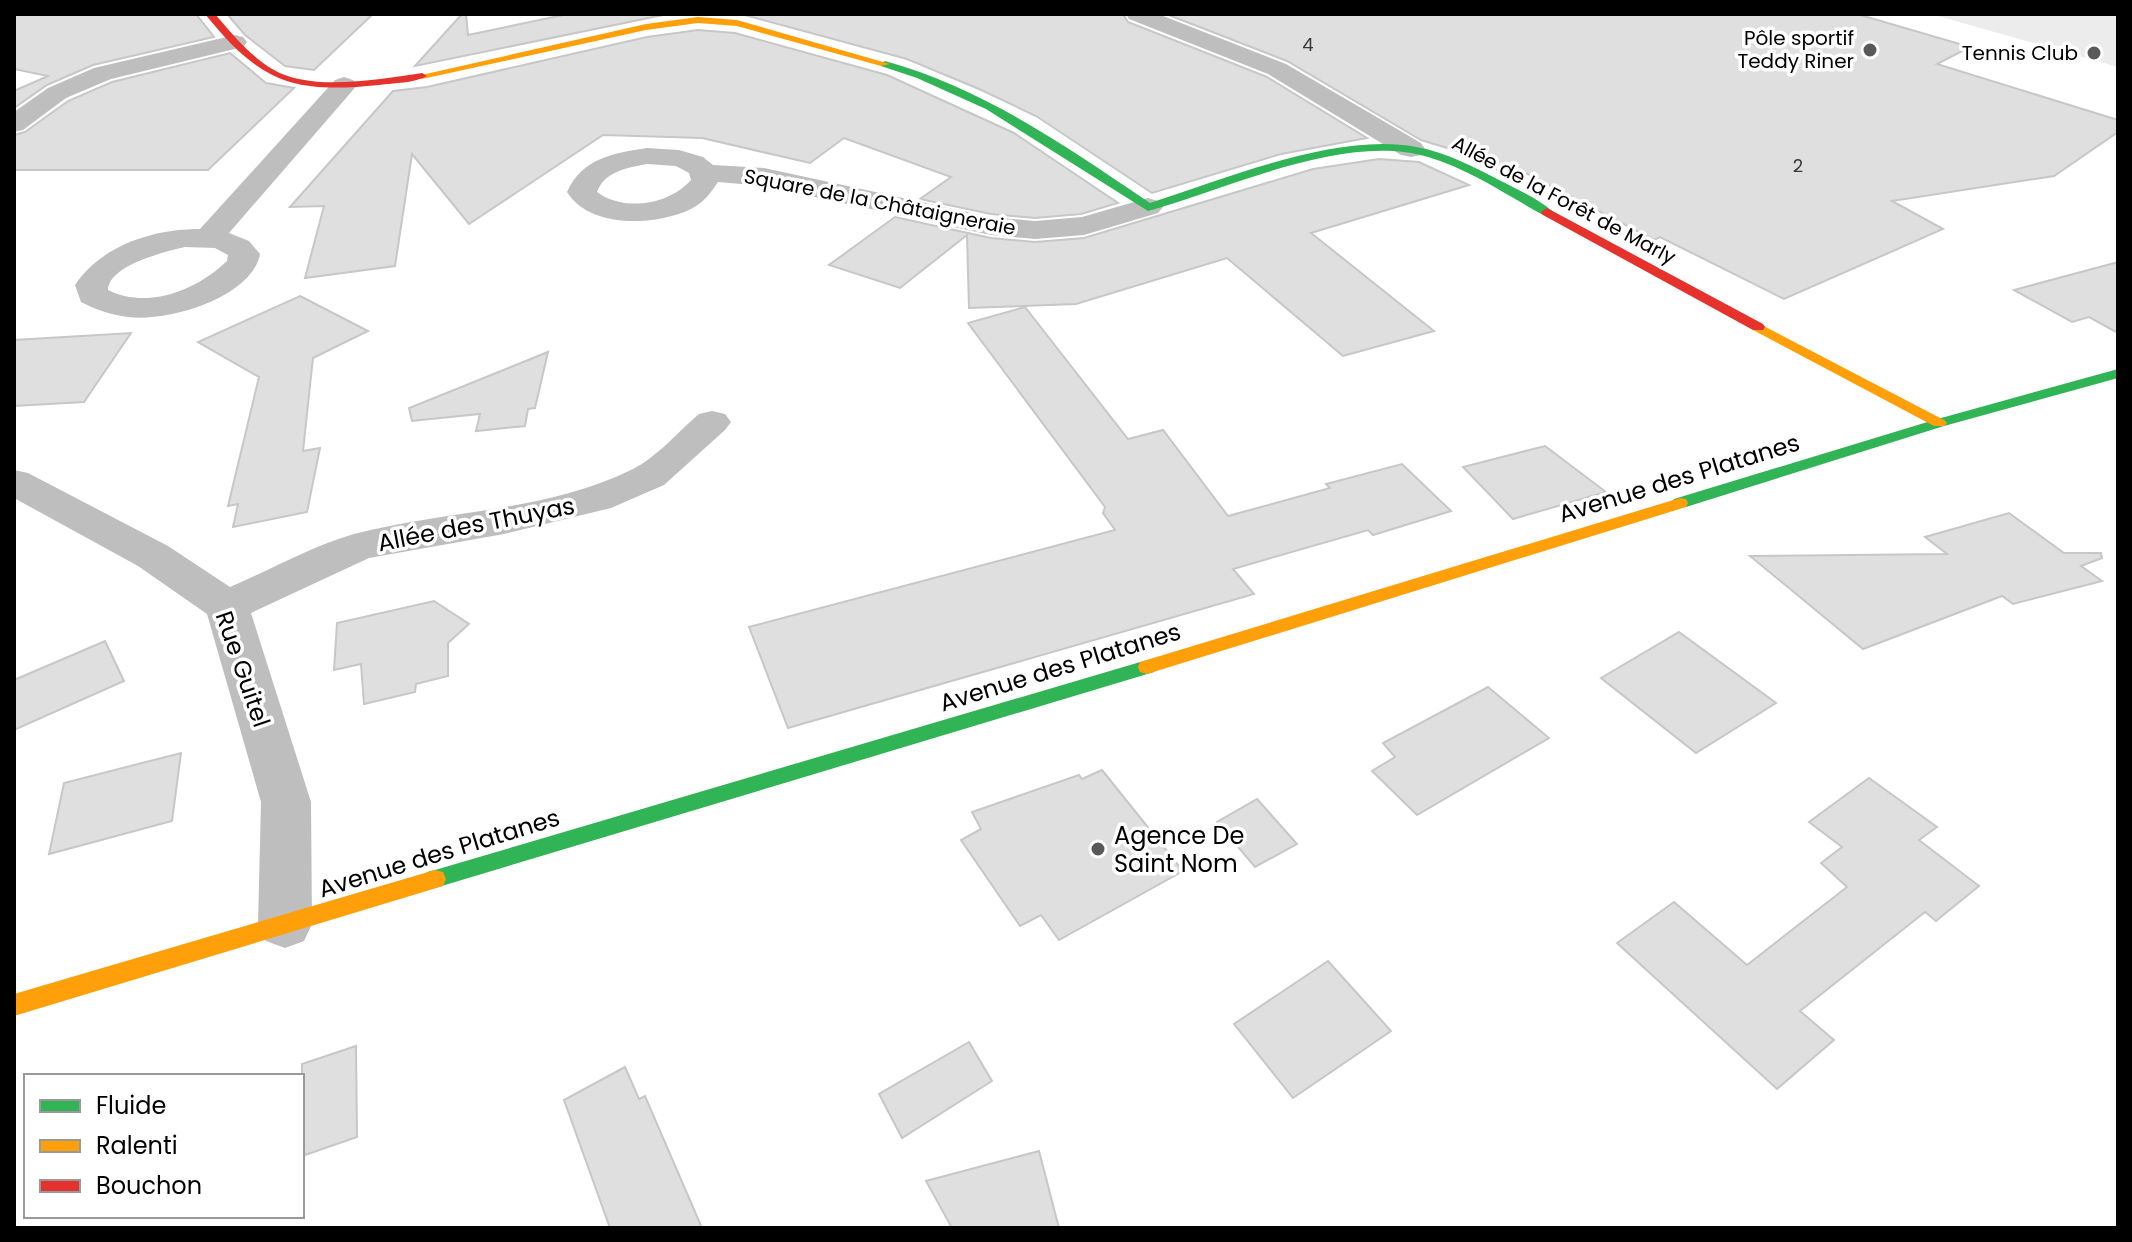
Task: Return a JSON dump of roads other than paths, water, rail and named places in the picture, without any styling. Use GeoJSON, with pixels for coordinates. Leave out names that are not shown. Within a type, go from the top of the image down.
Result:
{"type":"FeatureCollection","features":[{"type":"Feature","properties":{"kind":"street"},"geometry":{"type":"LineString","coordinates":[[210,14],[235,42],[277,76],[344,85],[426,76],[646,27],[698,20],[737,23],[897,67],[969,97],[1037,132],[1148,207]]}},
{"type":"Feature","properties":{"kind":"street"},"geometry":{"type":"LineString","coordinates":[[1137,14],[1277,69],[1411,149]]}},
{"type":"Feature","properties":{"kind":"street"},"geometry":{"type":"LineString","coordinates":[[14,124],[57,93],[103,73],[235,42]]}},
{"type":"Feature","properties":{"kind":"street"},"geometry":{"type":"LineString","coordinates":[[208,238],[344,85]]}},
{"type":"Feature","properties":{"kind":"street","name":"Allée de la Forêt de Marly"},"geometry":{"type":"LineString","coordinates":[[1148,207],[1287,166],[1348,153],[1411,149],[1456,163],[1939,423]]}},
{"type":"Feature","properties":{"kind":"street","name":"Square de la Châtaigneraie"},"geometry":{"type":"LineString","coordinates":[[705,173],[764,177],[991,226],[1035,230],[1084,226],[1148,207]]}},
{"type":"Feature","properties":{"kind":"street","name":"Avenue des Platanes"},"geometry":{"type":"LineString","coordinates":[[14,1005],[1144,668],[1939,423],[2118,373]]}},
{"type":"Feature","properties":{"kind":"street","name":"Allée des Thuyas"},"geometry":{"type":"LineString","coordinates":[[227,606],[358,547],[504,521],[597,499],[650,476],[712,422]]}},
{"type":"Feature","properties":{"kind":"street","name":"Rue Guitel"},"geometry":{"type":"LineString","coordinates":[[14,482],[153,556],[227,606],[286,802],[285,924]]}},
{"type":"Feature","properties":{"kind":"place","name":"Pôle sportif Teddy Riner"},"geometry":{"type":"Point","coordinates":[1870,50]}},
{"type":"Feature","properties":{"kind":"place","name":"Tennis Club"},"geometry":{"type":"Point","coordinates":[2094,53]}},
{"type":"Feature","properties":{"kind":"place","name":"Agence De Saint Nom"},"geometry":{"type":"Point","coordinates":[1098,849]}}]}
